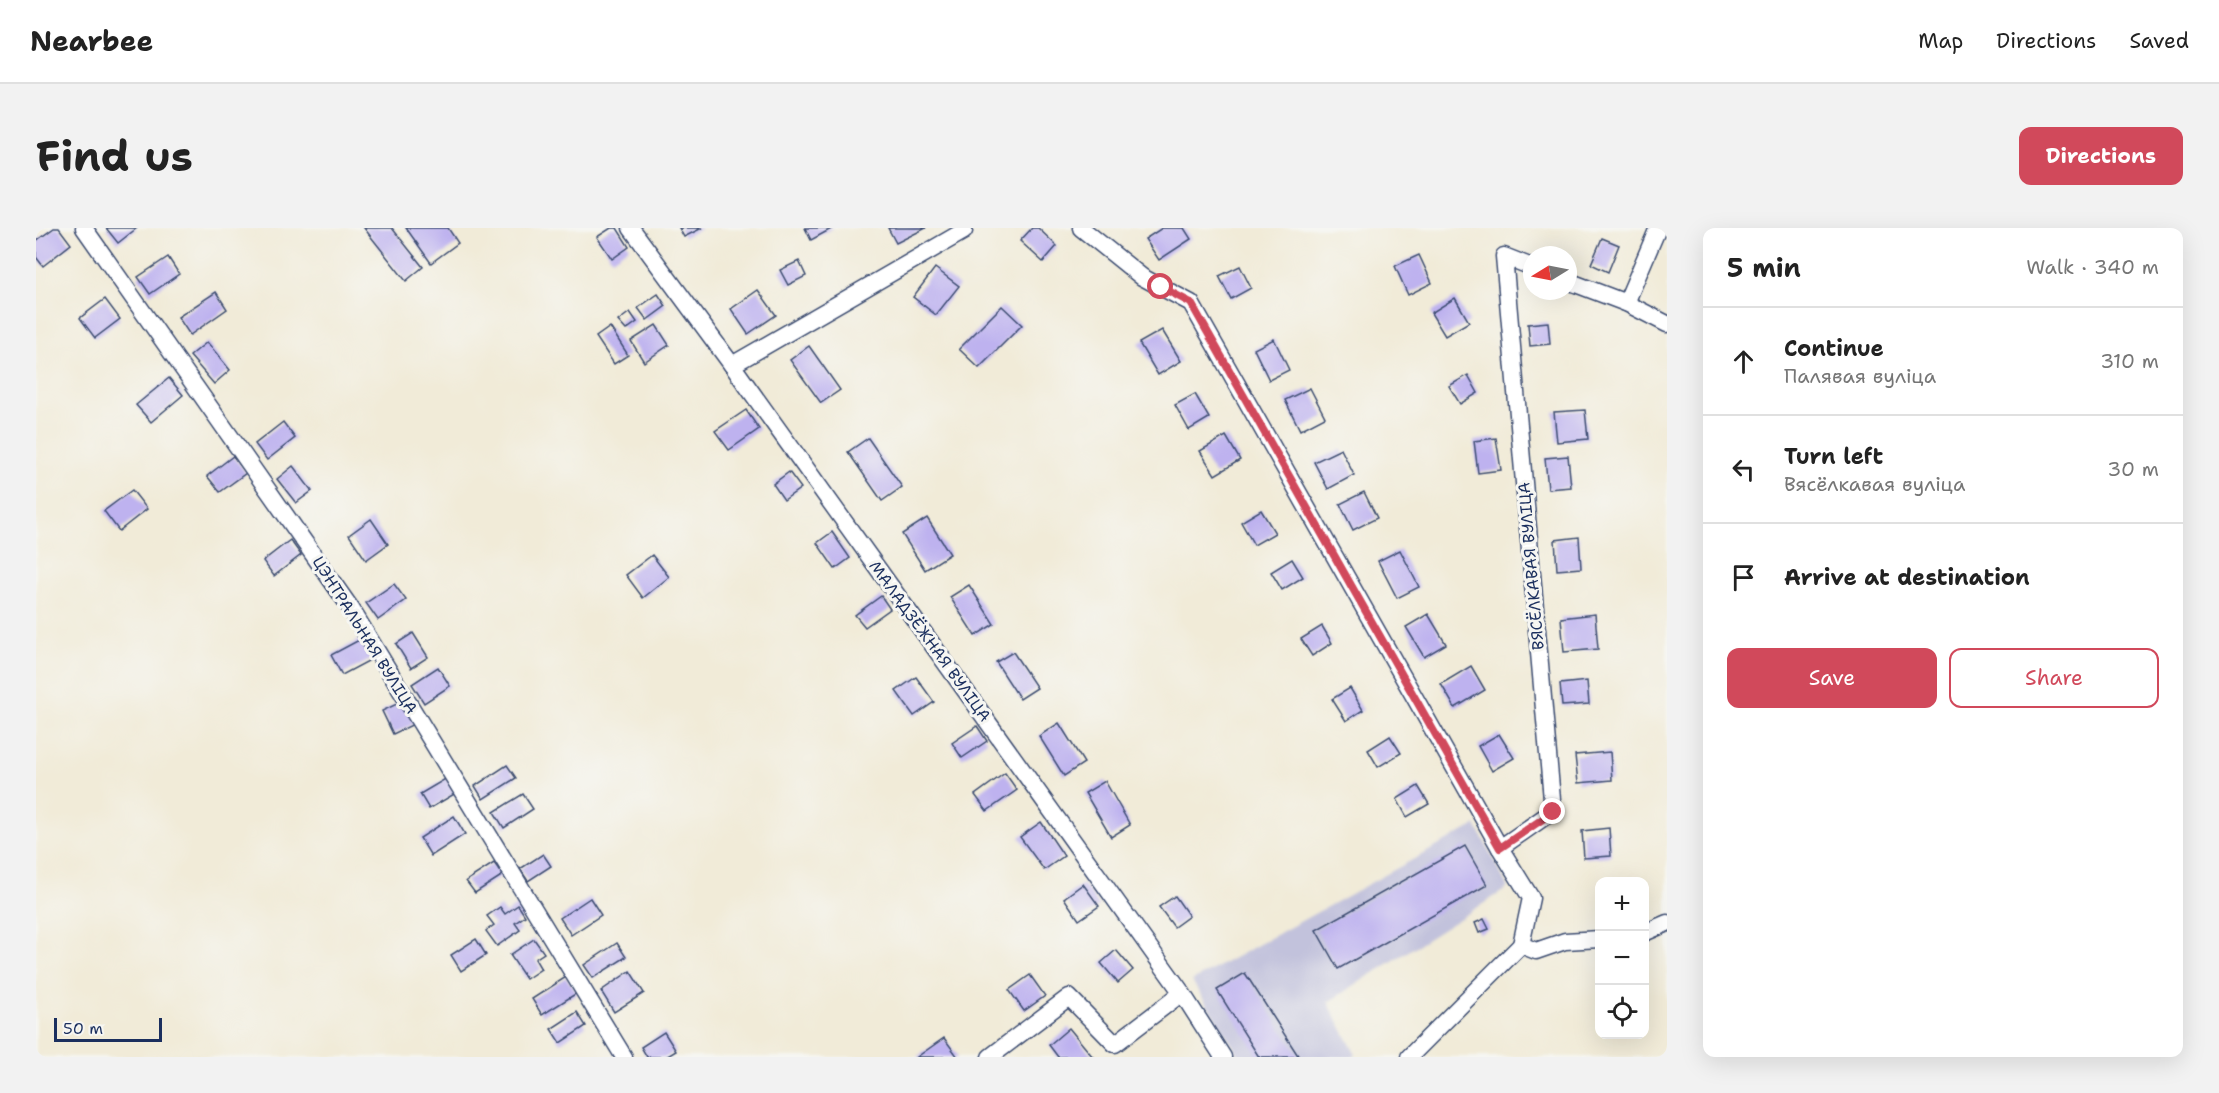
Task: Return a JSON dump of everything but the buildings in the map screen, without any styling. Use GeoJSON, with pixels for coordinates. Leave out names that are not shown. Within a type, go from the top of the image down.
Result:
{"type":"FeatureCollection","features":[{"type":"Feature","properties":{"kind":"street","name":"ЦЭНТРАЛЬНАЯ ВУЛІЦА"},"geometry":{"type":"LineString","coordinates":[[84,228],[350,607],[624,1057]]}},
{"type":"Feature","properties":{"kind":"street","name":"МАЛАДЗЁЖНАЯ ВУЛІЦА"},"geometry":{"type":"LineString","coordinates":[[632,228],[1182,993],[1223,1057]]}},
{"type":"Feature","properties":{"kind":"street"},"geometry":{"type":"LineString","coordinates":[[1082,228],[1142,277],[1191,303],[1500,848],[1531,898],[1521,945],[1408,1057]]}},
{"type":"Feature","properties":{"kind":"street"},"geometry":{"type":"LineString","coordinates":[[1626,303],[1658,228]]}},
{"type":"Feature","properties":{"kind":"street"},"geometry":{"type":"LineString","coordinates":[[732,365],[965,229]]}},
{"type":"Feature","properties":{"kind":"street","name":"ВЯСЁЛКАВАЯ ВУЛІЦА"},"geometry":{"type":"LineString","coordinates":[[1500,848],[1553,812],[1504,256],[1523,263]]}},
{"type":"Feature","properties":{"kind":"street"},"geometry":{"type":"LineString","coordinates":[[1577,284],[1626,303],[1667,324]]}},
{"type":"Feature","properties":{"kind":"street"},"geometry":{"type":"LineString","coordinates":[[1649,931],[1667,923]]}},
{"type":"Feature","properties":{"kind":"street"},"geometry":{"type":"LineString","coordinates":[[1521,945],[1536,951],[1565,941],[1595,939]]}},
{"type":"Feature","properties":{"kind":"street"},"geometry":{"type":"LineString","coordinates":[[990,1057],[1070,997],[1115,1044],[1182,993]]}},
{"type":"Feature","properties":{"kind":"shaded area"},"geometry":{"type":"Polygon","coordinates":[[[1476,825],[1508,888],[1328,1002],[1356,1055],[1352,1057],[1240,1057],[1192,981],[1476,825]]]}},
{"type":"Feature","properties":{"kind":"route"},"geometry":{"type":"LineString","coordinates":[[1161,287],[1191,303],[1500,848],[1553,812]]}}]}
